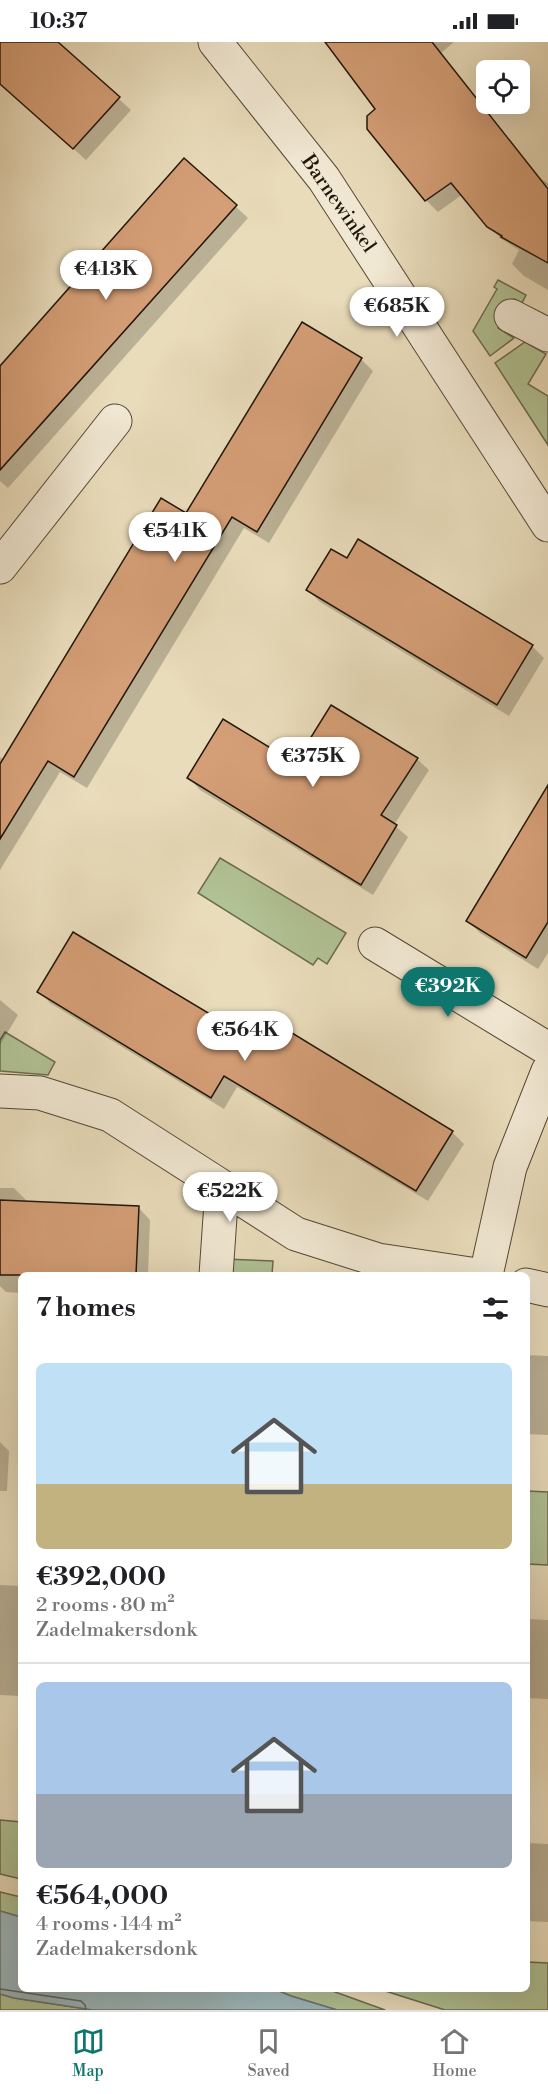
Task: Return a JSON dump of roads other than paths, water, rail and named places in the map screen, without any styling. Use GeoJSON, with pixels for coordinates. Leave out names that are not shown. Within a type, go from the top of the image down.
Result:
{"type":"FeatureCollection","features":[{"type":"Feature","properties":{"kind":"street","name":"Barnewinkel"},"geometry":{"type":"LineString","coordinates":[[215,42],[329,188],[546,520]]}},
{"type":"Feature","properties":{"kind":"street"},"geometry":{"type":"LineString","coordinates":[[511,316],[548,335]]}},
{"type":"Feature","properties":{"kind":"street"},"geometry":{"type":"LineString","coordinates":[[0,565],[115,421]]}},
{"type":"Feature","properties":{"kind":"street"},"geometry":{"type":"LineString","coordinates":[[375,944],[548,1048]]}},
{"type":"Feature","properties":{"kind":"street"},"geometry":{"type":"LineString","coordinates":[[487,1272],[510,1167],[548,1071]]}},
{"type":"Feature","properties":{"kind":"street"},"geometry":{"type":"LineString","coordinates":[[0,1091],[40,1093],[110,1115],[296,1234],[378,1260],[457,1272]]}},
{"type":"Feature","properties":{"kind":"street"},"geometry":{"type":"LineString","coordinates":[[216,1272],[222,1188]]}},
{"type":"Feature","properties":{"kind":"street"},"geometry":{"type":"LineString","coordinates":[[530,1286],[548,1290]]}},
{"type":"Feature","properties":{"kind":"water"},"geometry":{"type":"Polygon","coordinates":[[[0,1911],[18,1916],[18,1992],[281,1992],[337,2010],[93,2010],[0,1994],[0,1911]]]}}]}
